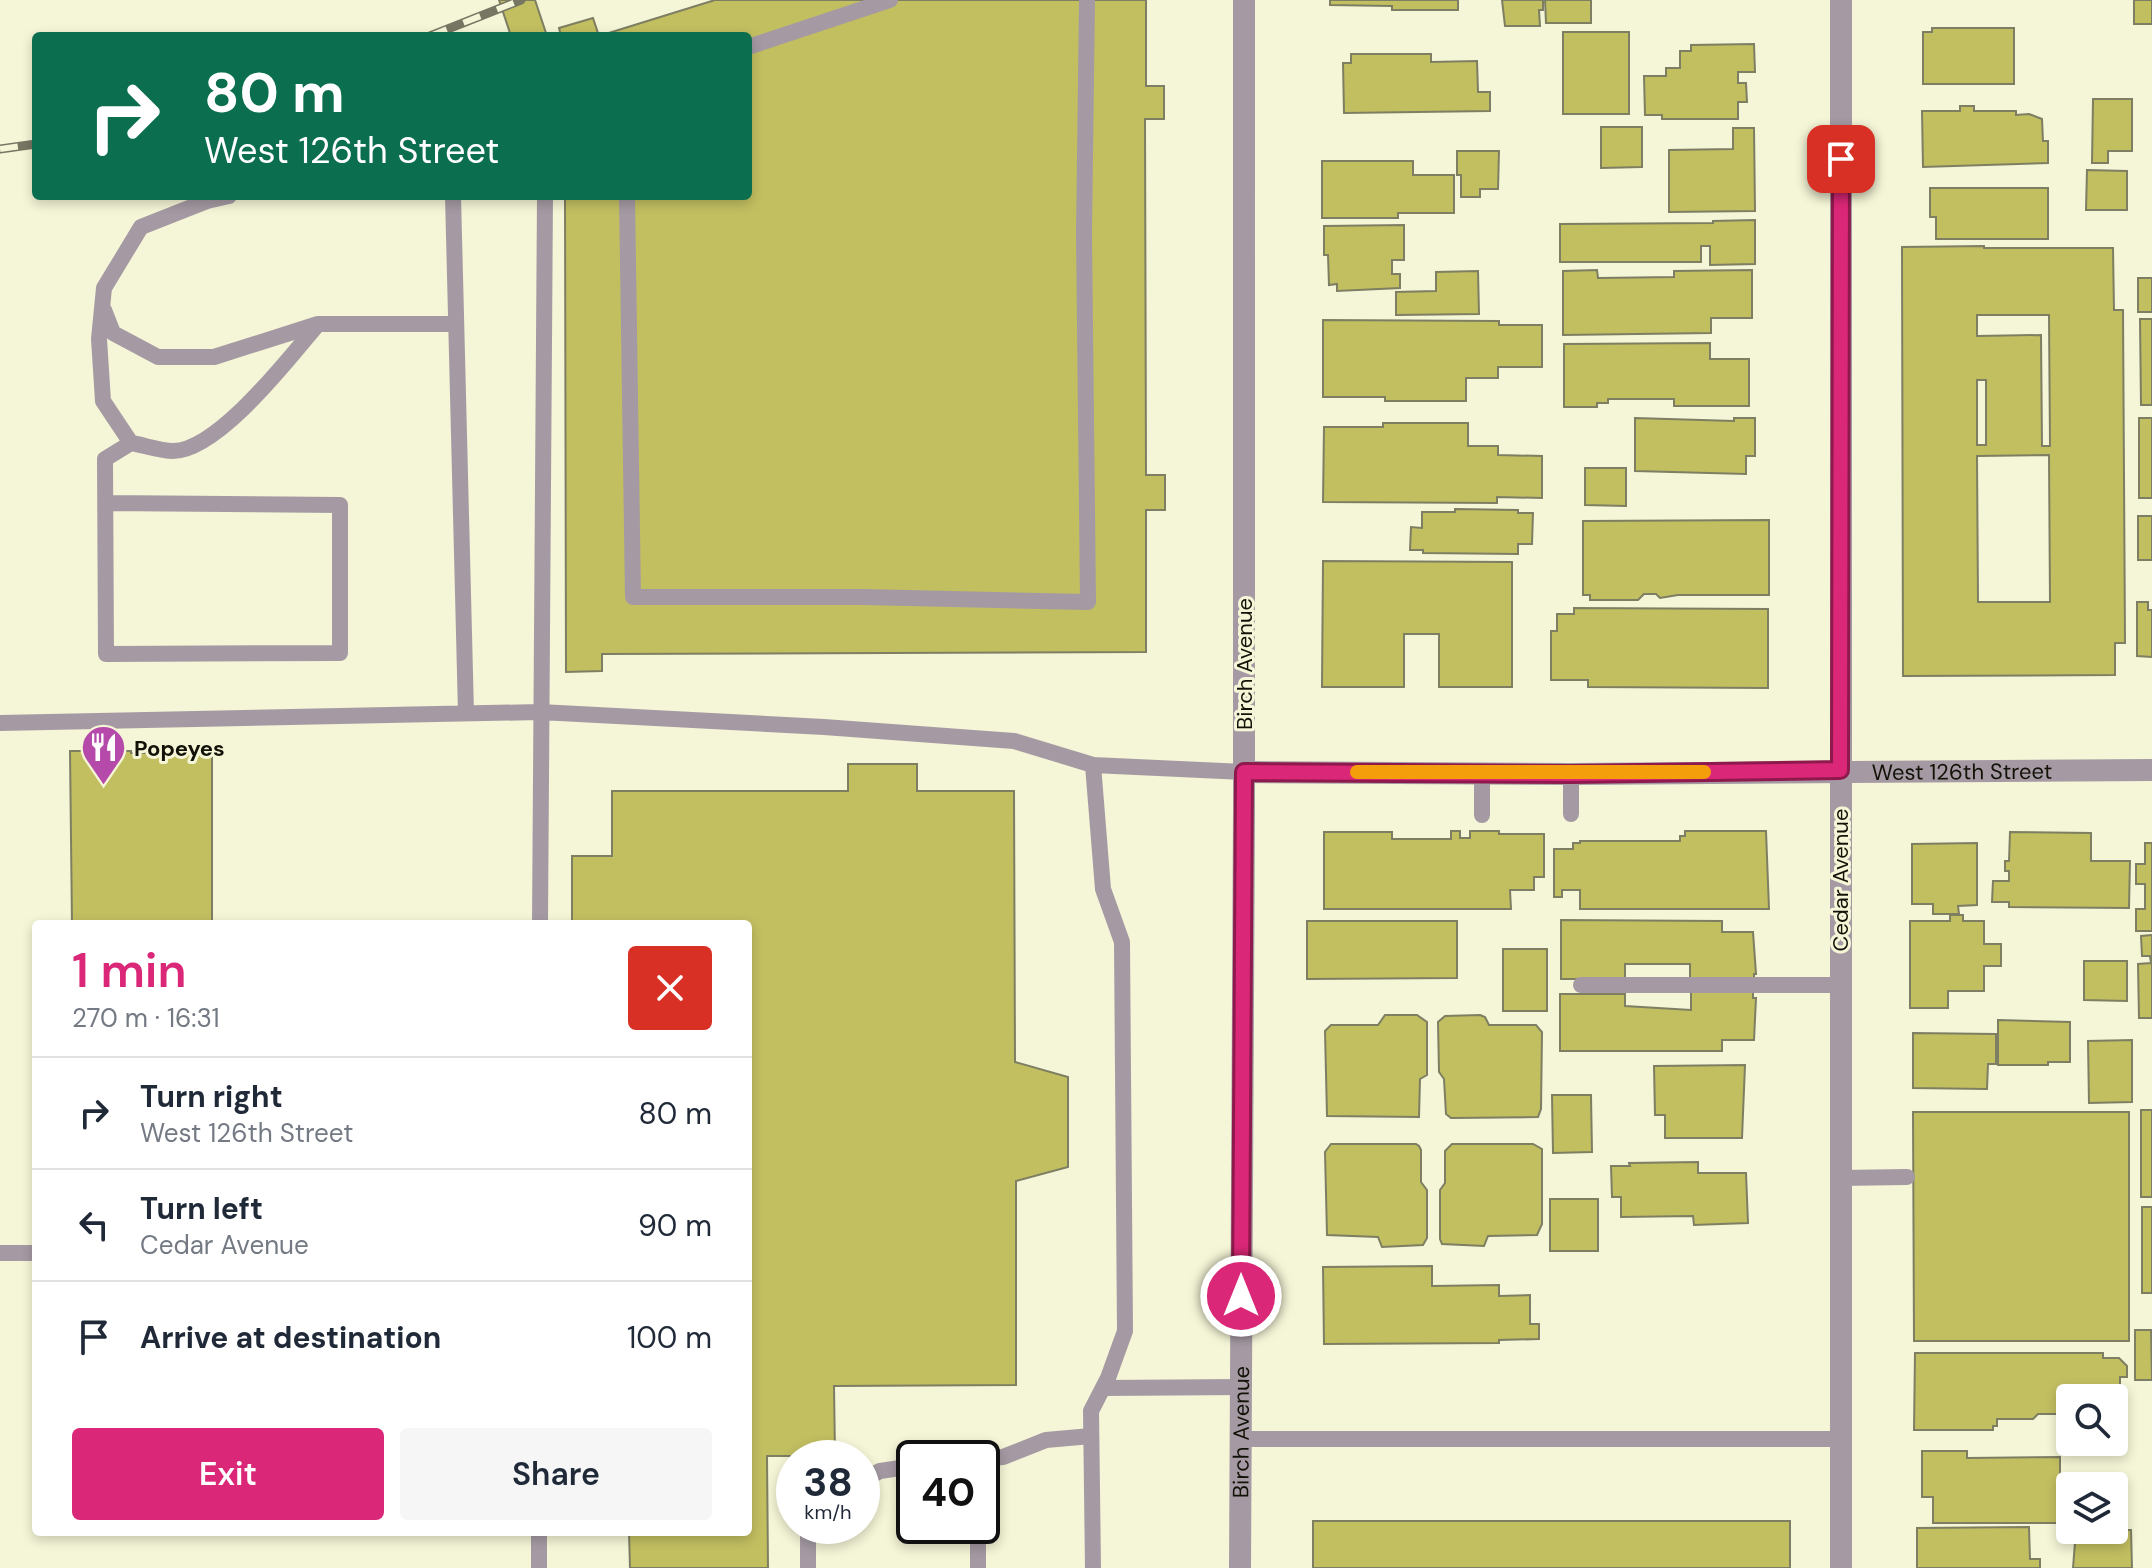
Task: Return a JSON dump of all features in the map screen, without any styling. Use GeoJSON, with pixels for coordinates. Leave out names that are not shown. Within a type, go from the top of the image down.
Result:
{"type":"FeatureCollection","features":[{"type":"Feature","properties":{"kind":"street","name":"Birch Avenue"},"geometry":{"type":"LineString","coordinates":[[1240,1568],[1244,0]]}},
{"type":"Feature","properties":{"kind":"street","name":"Cedar Avenue"},"geometry":{"type":"LineString","coordinates":[[1841,0],[1841,1568]]}},
{"type":"Feature","properties":{"kind":"street","name":"West 126th Street"},"geometry":{"type":"LineString","coordinates":[[1244,772],[1571,774],[2152,770]]}},
{"type":"Feature","properties":{"kind":"lane"},"geometry":{"type":"LineString","coordinates":[[752,46],[890,0]]}},
{"type":"Feature","properties":{"kind":"lane"},"geometry":{"type":"LineString","coordinates":[[627,200],[633,597],[864,597],[1088,602],[1084,249],[1087,0]]}},
{"type":"Feature","properties":{"kind":"lane"},"geometry":{"type":"LineString","coordinates":[[131,443],[103,401],[99,339],[104,288],[141,227],[211,200]]}},
{"type":"Feature","properties":{"kind":"lane"},"geometry":{"type":"LineString","coordinates":[[453,200],[466,713]]}},
{"type":"Feature","properties":{"kind":"lane"},"geometry":{"type":"LineString","coordinates":[[540,920],[545,200]]}},
{"type":"Feature","properties":{"kind":"lane"},"geometry":{"type":"LineString","coordinates":[[102,305],[113,333],[158,357],[214,357],[318,324],[456,324]]}},
{"type":"Feature","properties":{"kind":"lane"},"geometry":{"type":"LineString","coordinates":[[106,503],[340,505],[340,653],[106,654],[105,459],[131,443],[175,451],[216,435],[276,375],[318,324]]}},
{"type":"Feature","properties":{"kind":"lane"},"geometry":{"type":"LineString","coordinates":[[0,723],[540,712],[1014,741],[1093,765],[1244,772]]}},
{"type":"Feature","properties":{"kind":"lane"},"geometry":{"type":"LineString","coordinates":[[1093,765],[1103,889],[1122,942],[1125,1331],[1091,1411],[1093,1568]]}},
{"type":"Feature","properties":{"kind":"lane"},"geometry":{"type":"LineString","coordinates":[[1482,772],[1482,815]]}},
{"type":"Feature","properties":{"kind":"lane"},"geometry":{"type":"LineString","coordinates":[[1571,774],[1571,814]]}},
{"type":"Feature","properties":{"kind":"lane"},"geometry":{"type":"LineString","coordinates":[[1581,985],[1841,985]]}},
{"type":"Feature","properties":{"kind":"lane"},"geometry":{"type":"LineString","coordinates":[[1840,1178],[1907,1177]]}},
{"type":"Feature","properties":{"kind":"lane"},"geometry":{"type":"LineString","coordinates":[[0,1253],[32,1253]]}},
{"type":"Feature","properties":{"kind":"lane"},"geometry":{"type":"LineString","coordinates":[[1103,1388],[1241,1387]]}},
{"type":"Feature","properties":{"kind":"lane"},"geometry":{"type":"LineString","coordinates":[[1000,1457],[1046,1440],[1091,1436]]}},
{"type":"Feature","properties":{"kind":"lane"},"geometry":{"type":"LineString","coordinates":[[1240,1439],[1841,1439]]}},
{"type":"Feature","properties":{"kind":"lane"},"geometry":{"type":"LineString","coordinates":[[539,1536],[539,1568]]}},
{"type":"Feature","properties":{"kind":"lane"},"geometry":{"type":"LineString","coordinates":[[808,1544],[808,1568]]}},
{"type":"Feature","properties":{"kind":"lane"},"geometry":{"type":"LineString","coordinates":[[978,1544],[978,1568]]}},
{"type":"Feature","properties":{"kind":"building"},"geometry":{"type":"Polygon","coordinates":[[[499,0],[535,0],[546,32],[510,32],[499,0]]]}},
{"type":"Feature","properties":{"kind":"building"},"geometry":{"type":"Polygon","coordinates":[[[715,0],[1146,0],[1146,86],[1164,86],[1164,119],[1145,119],[1146,475],[1165,475],[1165,510],[1146,510],[1146,652],[602,654],[602,671],[566,672],[565,200],[752,200],[752,32],[612,32],[715,0]]]}},
{"type":"Feature","properties":{"kind":"building"},"geometry":{"type":"Polygon","coordinates":[[[1330,0],[1458,0],[1458,10],[1392,10],[1392,6],[1330,5],[1330,0]]]}},
{"type":"Feature","properties":{"kind":"building"},"geometry":{"type":"Polygon","coordinates":[[[1502,0],[1543,0],[1543,10],[1539,10],[1540,26],[1505,26],[1502,0]]]}},
{"type":"Feature","properties":{"kind":"building"},"geometry":{"type":"Polygon","coordinates":[[[1545,0],[1591,0],[1591,23],[1546,23],[1545,0]]]}},
{"type":"Feature","properties":{"kind":"building"},"geometry":{"type":"Polygon","coordinates":[[[2134,0],[2152,0],[2152,24],[2134,24],[2134,0]]]}},
{"type":"Feature","properties":{"kind":"building"},"geometry":{"type":"Polygon","coordinates":[[[593,18],[598,32],[560,32],[559,28],[593,18]]]}},
{"type":"Feature","properties":{"kind":"building"},"geometry":{"type":"Polygon","coordinates":[[[1932,28],[2014,28],[2014,84],[1923,84],[1923,32],[1932,32],[1932,28]]]}},
{"type":"Feature","properties":{"kind":"building"},"geometry":{"type":"Polygon","coordinates":[[[1563,32],[1629,32],[1629,114],[1563,114],[1563,32]]]}},
{"type":"Feature","properties":{"kind":"building"},"geometry":{"type":"Polygon","coordinates":[[[1754,44],[1755,72],[1738,72],[1738,83],[1746,83],[1747,102],[1738,102],[1738,119],[1662,119],[1662,115],[1645,115],[1644,76],[1666,76],[1666,68],[1680,68],[1680,51],[1691,51],[1691,45],[1754,44]]]}},
{"type":"Feature","properties":{"kind":"building"},"geometry":{"type":"Polygon","coordinates":[[[1351,54],[1431,54],[1431,62],[1477,61],[1478,92],[1490,92],[1490,111],[1344,113],[1343,63],[1351,63],[1351,54]]]}},
{"type":"Feature","properties":{"kind":"building"},"geometry":{"type":"Polygon","coordinates":[[[2093,99],[2132,99],[2132,151],[2108,151],[2108,163],[2092,163],[2093,99]]]}},
{"type":"Feature","properties":{"kind":"building"},"geometry":{"type":"Polygon","coordinates":[[[1960,106],[1974,106],[1974,111],[2016,111],[2016,115],[2029,114],[2042,119],[2043,141],[2048,141],[2048,163],[1923,167],[1922,111],[1960,111],[1960,106]]]}},
{"type":"Feature","properties":{"kind":"building"},"geometry":{"type":"Polygon","coordinates":[[[1601,127],[1642,127],[1642,167],[1601,168],[1601,127]]]}},
{"type":"Feature","properties":{"kind":"building"},"geometry":{"type":"Polygon","coordinates":[[[1733,128],[1754,128],[1755,211],[1669,212],[1669,150],[1733,149],[1733,128]]]}},
{"type":"Feature","properties":{"kind":"building"},"geometry":{"type":"Polygon","coordinates":[[[1457,151],[1499,151],[1498,189],[1480,189],[1480,197],[1461,197],[1457,151]]]}},
{"type":"Feature","properties":{"kind":"building"},"geometry":{"type":"Polygon","coordinates":[[[1322,161],[1413,161],[1413,175],[1454,175],[1454,213],[1398,213],[1398,218],[1322,218],[1322,161]]]}},
{"type":"Feature","properties":{"kind":"building"},"geometry":{"type":"Polygon","coordinates":[[[2087,170],[2127,171],[2127,210],[2086,210],[2087,170]]]}},
{"type":"Feature","properties":{"kind":"building"},"geometry":{"type":"Polygon","coordinates":[[[1930,188],[2048,188],[2048,239],[1936,239],[1936,217],[1930,217],[1930,188]]]}},
{"type":"Feature","properties":{"kind":"building"},"geometry":{"type":"Polygon","coordinates":[[[1755,220],[1755,264],[1710,265],[1710,246],[1701,246],[1701,262],[1560,262],[1560,224],[1755,220]]]}},
{"type":"Feature","properties":{"kind":"building"},"geometry":{"type":"Polygon","coordinates":[[[1404,225],[1404,260],[1392,260],[1392,274],[1400,274],[1400,288],[1337,291],[1337,284],[1329,285],[1328,255],[1324,255],[1324,226],[1404,225]]]}},
{"type":"Feature","properties":{"kind":"building"},"geometry":{"type":"Polygon","coordinates":[[[1902,247],[2113,248],[2114,310],[2123,310],[2125,643],[2115,643],[2115,675],[1903,676],[1902,247]],[[1977,315],[1977,336],[2041,335],[2042,446],[2050,446],[2049,315],[1977,315]],[[1977,380],[1977,445],[1986,445],[1986,380],[1977,380]],[[2049,455],[1977,456],[1978,602],[2050,602],[2049,455]]]}},
{"type":"Feature","properties":{"kind":"building"},"geometry":{"type":"Polygon","coordinates":[[[1597,270],[1598,278],[1674,277],[1674,271],[1752,270],[1752,318],[1711,318],[1711,333],[1563,335],[1563,271],[1597,270]]]}},
{"type":"Feature","properties":{"kind":"building"},"geometry":{"type":"Polygon","coordinates":[[[1478,271],[1479,314],[1396,315],[1396,292],[1436,291],[1436,272],[1478,271]]]}},
{"type":"Feature","properties":{"kind":"building"},"geometry":{"type":"Polygon","coordinates":[[[2138,278],[2152,278],[2152,312],[2138,312],[2138,278]]]}},
{"type":"Feature","properties":{"kind":"building"},"geometry":{"type":"Polygon","coordinates":[[[2140,319],[2152,319],[2152,405],[2141,405],[2140,319]]]}},
{"type":"Feature","properties":{"kind":"building"},"geometry":{"type":"Polygon","coordinates":[[[1323,320],[1499,321],[1499,325],[1542,325],[1542,367],[1498,367],[1498,378],[1466,378],[1466,401],[1323,397],[1323,320]]]}},
{"type":"Feature","properties":{"kind":"building"},"geometry":{"type":"Polygon","coordinates":[[[1710,343],[1710,359],[1749,359],[1749,406],[1674,406],[1674,399],[1608,399],[1608,403],[1597,403],[1597,407],[1564,407],[1564,344],[1710,343]]]}},
{"type":"Feature","properties":{"kind":"building"},"geometry":{"type":"Polygon","coordinates":[[[1635,418],[1734,421],[1734,418],[1755,418],[1755,456],[1746,456],[1746,474],[1635,471],[1635,418]]]}},
{"type":"Feature","properties":{"kind":"building"},"geometry":{"type":"Polygon","coordinates":[[[2139,418],[2152,418],[2152,498],[2139,498],[2139,418]]]}},
{"type":"Feature","properties":{"kind":"building"},"geometry":{"type":"Polygon","coordinates":[[[1383,423],[1468,423],[1468,446],[1498,446],[1498,455],[1542,456],[1542,498],[1497,497],[1497,503],[1323,502],[1324,427],[1383,427],[1383,423]]]}},
{"type":"Feature","properties":{"kind":"building"},"geometry":{"type":"Polygon","coordinates":[[[1585,468],[1626,468],[1626,506],[1585,505],[1585,468]]]}},
{"type":"Feature","properties":{"kind":"building"},"geometry":{"type":"Polygon","coordinates":[[[1455,509],[1533,513],[1532,544],[1518,544],[1518,554],[1423,553],[1423,550],[1410,550],[1411,527],[1422,528],[1422,512],[1455,512],[1455,509]]]}},
{"type":"Feature","properties":{"kind":"building"},"geometry":{"type":"Polygon","coordinates":[[[2138,516],[2152,516],[2152,560],[2138,560],[2138,516]]]}},
{"type":"Feature","properties":{"kind":"building"},"geometry":{"type":"Polygon","coordinates":[[[1769,520],[1769,595],[1678,595],[1660,598],[1656,594],[1644,594],[1638,600],[1590,600],[1590,595],[1583,595],[1583,521],[1769,520]]]}},
{"type":"Feature","properties":{"kind":"building"},"geometry":{"type":"Polygon","coordinates":[[[1323,561],[1512,562],[1512,687],[1439,687],[1439,634],[1404,634],[1404,687],[1322,687],[1323,561]]]}},
{"type":"Feature","properties":{"kind":"building"},"geometry":{"type":"Polygon","coordinates":[[[2137,602],[2148,602],[2148,610],[2152,610],[2152,657],[2137,656],[2137,602]]]}},
{"type":"Feature","properties":{"kind":"building"},"geometry":{"type":"Polygon","coordinates":[[[1574,608],[1768,609],[1768,688],[1588,687],[1588,680],[1551,680],[1551,631],[1557,631],[1557,614],[1574,614],[1574,608]]]}},
{"type":"Feature","properties":{"kind":"building"},"geometry":{"type":"Polygon","coordinates":[[[212,750],[212,920],[72,920],[70,751],[212,750]]]}},
{"type":"Feature","properties":{"kind":"building"},"geometry":{"type":"Polygon","coordinates":[[[848,764],[917,764],[917,791],[1014,791],[1015,1062],[1068,1077],[1068,1167],[1016,1181],[1016,1385],[834,1386],[835,1440],[776,1440],[776,1456],[767,1456],[768,1568],[630,1568],[629,1536],[752,1536],[752,920],[572,920],[572,856],[612,856],[612,791],[848,791],[848,764]]]}},
{"type":"Feature","properties":{"kind":"building"},"geometry":{"type":"Polygon","coordinates":[[[1451,831],[1460,831],[1460,838],[1470,838],[1470,831],[1544,834],[1544,877],[1534,877],[1534,890],[1510,890],[1511,909],[1324,909],[1324,832],[1392,832],[1392,839],[1451,839],[1451,831]]]}},
{"type":"Feature","properties":{"kind":"building"},"geometry":{"type":"Polygon","coordinates":[[[1685,831],[1766,831],[1769,909],[1580,909],[1580,890],[1562,890],[1562,897],[1554,897],[1554,849],[1573,849],[1573,843],[1580,841],[1680,841],[1685,831]]]}},
{"type":"Feature","properties":{"kind":"building"},"geometry":{"type":"Polygon","coordinates":[[[2010,832],[2091,833],[2091,861],[2130,861],[2129,908],[2009,907],[2009,902],[1992,902],[1993,881],[2009,881],[2005,861],[2009,861],[2010,832]]]}},
{"type":"Feature","properties":{"kind":"building"},"geometry":{"type":"Polygon","coordinates":[[[1977,843],[1977,905],[1958,906],[1959,914],[1933,914],[1933,904],[1912,904],[1912,844],[1977,843]]]}},
{"type":"Feature","properties":{"kind":"building"},"geometry":{"type":"Polygon","coordinates":[[[2145,843],[2152,843],[2152,931],[2136,931],[2136,909],[2145,909],[2145,884],[2136,884],[2136,864],[2145,864],[2145,843]]]}},
{"type":"Feature","properties":{"kind":"building"},"geometry":{"type":"Polygon","coordinates":[[[1950,915],[1963,915],[1963,921],[1984,921],[1984,944],[2001,944],[2001,966],[1984,966],[1984,991],[1948,991],[1948,1008],[1910,1008],[1910,921],[1950,921],[1950,915]]]}},
{"type":"Feature","properties":{"kind":"building"},"geometry":{"type":"Polygon","coordinates":[[[1561,920],[1722,921],[1722,932],[1753,932],[1756,974],[1754,979],[1690,979],[1690,964],[1625,964],[1625,979],[1561,979],[1561,920]]]}},
{"type":"Feature","properties":{"kind":"building"},"geometry":{"type":"Polygon","coordinates":[[[1307,921],[1457,921],[1457,978],[1307,979],[1307,921]]]}},
{"type":"Feature","properties":{"kind":"building"},"geometry":{"type":"Polygon","coordinates":[[[2152,935],[2152,1018],[2139,1018],[2138,964],[2151,963],[2150,956],[2142,956],[2141,936],[2152,935]]]}},
{"type":"Feature","properties":{"kind":"building"},"geometry":{"type":"Polygon","coordinates":[[[1503,949],[1547,949],[1547,1011],[1503,1011],[1503,949]]]}},
{"type":"Feature","properties":{"kind":"building"},"geometry":{"type":"Polygon","coordinates":[[[2084,961],[2127,961],[2127,1001],[2084,1000],[2084,961]]]}},
{"type":"Feature","properties":{"kind":"building"},"geometry":{"type":"Polygon","coordinates":[[[1691,992],[1753,992],[1753,998],[1756,998],[1754,1040],[1722,1040],[1722,1051],[1560,1051],[1560,994],[1625,994],[1625,1006],[1691,1010],[1691,992]]]}},
{"type":"Feature","properties":{"kind":"building"},"geometry":{"type":"Polygon","coordinates":[[[1385,1015],[1417,1015],[1427,1022],[1427,1075],[1420,1079],[1419,1117],[1327,1116],[1325,1031],[1331,1025],[1378,1025],[1385,1015]]]}},
{"type":"Feature","properties":{"kind":"building"},"geometry":{"type":"Polygon","coordinates":[[[1480,1015],[1489,1025],[1536,1025],[1542,1032],[1541,1109],[1538,1117],[1451,1118],[1446,1114],[1444,1079],[1439,1072],[1438,1022],[1445,1016],[1480,1015]]]}},
{"type":"Feature","properties":{"kind":"building"},"geometry":{"type":"Polygon","coordinates":[[[1998,1020],[2070,1022],[2070,1062],[1998,1065],[1998,1020]]]}},
{"type":"Feature","properties":{"kind":"building"},"geometry":{"type":"Polygon","coordinates":[[[1913,1033],[1996,1034],[1996,1064],[1988,1064],[1987,1089],[1913,1088],[1913,1033]]]}},
{"type":"Feature","properties":{"kind":"building"},"geometry":{"type":"Polygon","coordinates":[[[2132,1040],[2132,1102],[2089,1103],[2088,1041],[2132,1040]]]}},
{"type":"Feature","properties":{"kind":"building"},"geometry":{"type":"Polygon","coordinates":[[[1745,1065],[1742,1138],[1665,1138],[1665,1115],[1655,1115],[1654,1066],[1745,1065]]]}},
{"type":"Feature","properties":{"kind":"building"},"geometry":{"type":"Polygon","coordinates":[[[1552,1095],[1591,1095],[1592,1152],[1553,1153],[1552,1095]]]}},
{"type":"Feature","properties":{"kind":"building"},"geometry":{"type":"Polygon","coordinates":[[[2141,1110],[2152,1110],[2152,1197],[2141,1197],[2141,1110]]]}},
{"type":"Feature","properties":{"kind":"building"},"geometry":{"type":"Polygon","coordinates":[[[1913,1112],[2129,1112],[2129,1341],[1914,1341],[1913,1112]]]}},
{"type":"Feature","properties":{"kind":"building"},"geometry":{"type":"Polygon","coordinates":[[[1331,1144],[1419,1146],[1421,1182],[1427,1190],[1427,1238],[1423,1245],[1382,1247],[1378,1237],[1327,1235],[1325,1152],[1331,1144]]]}},
{"type":"Feature","properties":{"kind":"building"},"geometry":{"type":"Polygon","coordinates":[[[1452,1144],[1533,1144],[1542,1149],[1542,1224],[1537,1235],[1488,1236],[1484,1246],[1442,1244],[1440,1190],[1445,1183],[1445,1151],[1452,1144]]]}},
{"type":"Feature","properties":{"kind":"building"},"geometry":{"type":"Polygon","coordinates":[[[1698,1162],[1698,1173],[1746,1173],[1748,1223],[1694,1225],[1693,1216],[1621,1217],[1621,1197],[1612,1197],[1611,1166],[1698,1162]]]}},
{"type":"Feature","properties":{"kind":"building"},"geometry":{"type":"Polygon","coordinates":[[[1550,1199],[1598,1199],[1598,1251],[1550,1251],[1550,1199]]]}},
{"type":"Feature","properties":{"kind":"building"},"geometry":{"type":"Polygon","coordinates":[[[2142,1207],[2152,1207],[2152,1293],[2142,1293],[2142,1207]]]}},
{"type":"Feature","properties":{"kind":"building"},"geometry":{"type":"Polygon","coordinates":[[[1432,1266],[1432,1286],[1499,1285],[1499,1296],[1530,1295],[1530,1324],[1539,1324],[1539,1339],[1499,1340],[1499,1343],[1324,1344],[1323,1267],[1432,1266]]]}},
{"type":"Feature","properties":{"kind":"building"},"geometry":{"type":"Polygon","coordinates":[[[2135,1330],[2151,1330],[2152,1380],[2135,1380],[2135,1330]]]}},
{"type":"Feature","properties":{"kind":"building"},"geometry":{"type":"Polygon","coordinates":[[[1915,1353],[2103,1353],[2103,1358],[2119,1358],[2127,1366],[2127,1377],[2120,1377],[2120,1384],[2056,1384],[2056,1414],[2038,1414],[2033,1419],[1997,1419],[1993,1430],[1914,1430],[1915,1353]]]}},
{"type":"Feature","properties":{"kind":"building"},"geometry":{"type":"Polygon","coordinates":[[[1922,1451],[1967,1451],[1967,1458],[2060,1457],[2060,1472],[2056,1472],[2056,1523],[1933,1523],[1933,1497],[1922,1497],[1922,1451]]]}},
{"type":"Feature","properties":{"kind":"building"},"geometry":{"type":"Polygon","coordinates":[[[1313,1521],[1790,1521],[1790,1568],[1313,1568],[1313,1521]]]}},
{"type":"Feature","properties":{"kind":"building"},"geometry":{"type":"Polygon","coordinates":[[[2029,1527],[2030,1559],[2040,1559],[2040,1568],[1917,1568],[1917,1528],[2029,1527]]]}},
{"type":"Feature","properties":{"kind":"building"},"geometry":{"type":"Polygon","coordinates":[[[2128,1530],[2131,1530],[2132,1568],[2073,1568],[2075,1544],[2128,1544],[2128,1530]]]}},
{"type":"Feature","properties":{"kind":"railway"},"geometry":{"type":"LineString","coordinates":[[440,32],[521,0]]}},
{"type":"Feature","properties":{"kind":"railway"},"geometry":{"type":"LineString","coordinates":[[0,149],[32,145]]}},
{"type":"Feature","properties":{"kind":"slow traffic"},"geometry":{"type":"LineString","coordinates":[[1357,772],[1704,772]]}},
{"type":"Feature","properties":{"kind":"place","name":"Popeyes"},"geometry":{"type":"Point","coordinates":[103,787]}},
{"type":"Feature","properties":{"kind":"route"},"geometry":{"type":"LineString","coordinates":[[1241,1296],[1244,772],[1571,774],[1840,770],[1841,159]]}}]}
